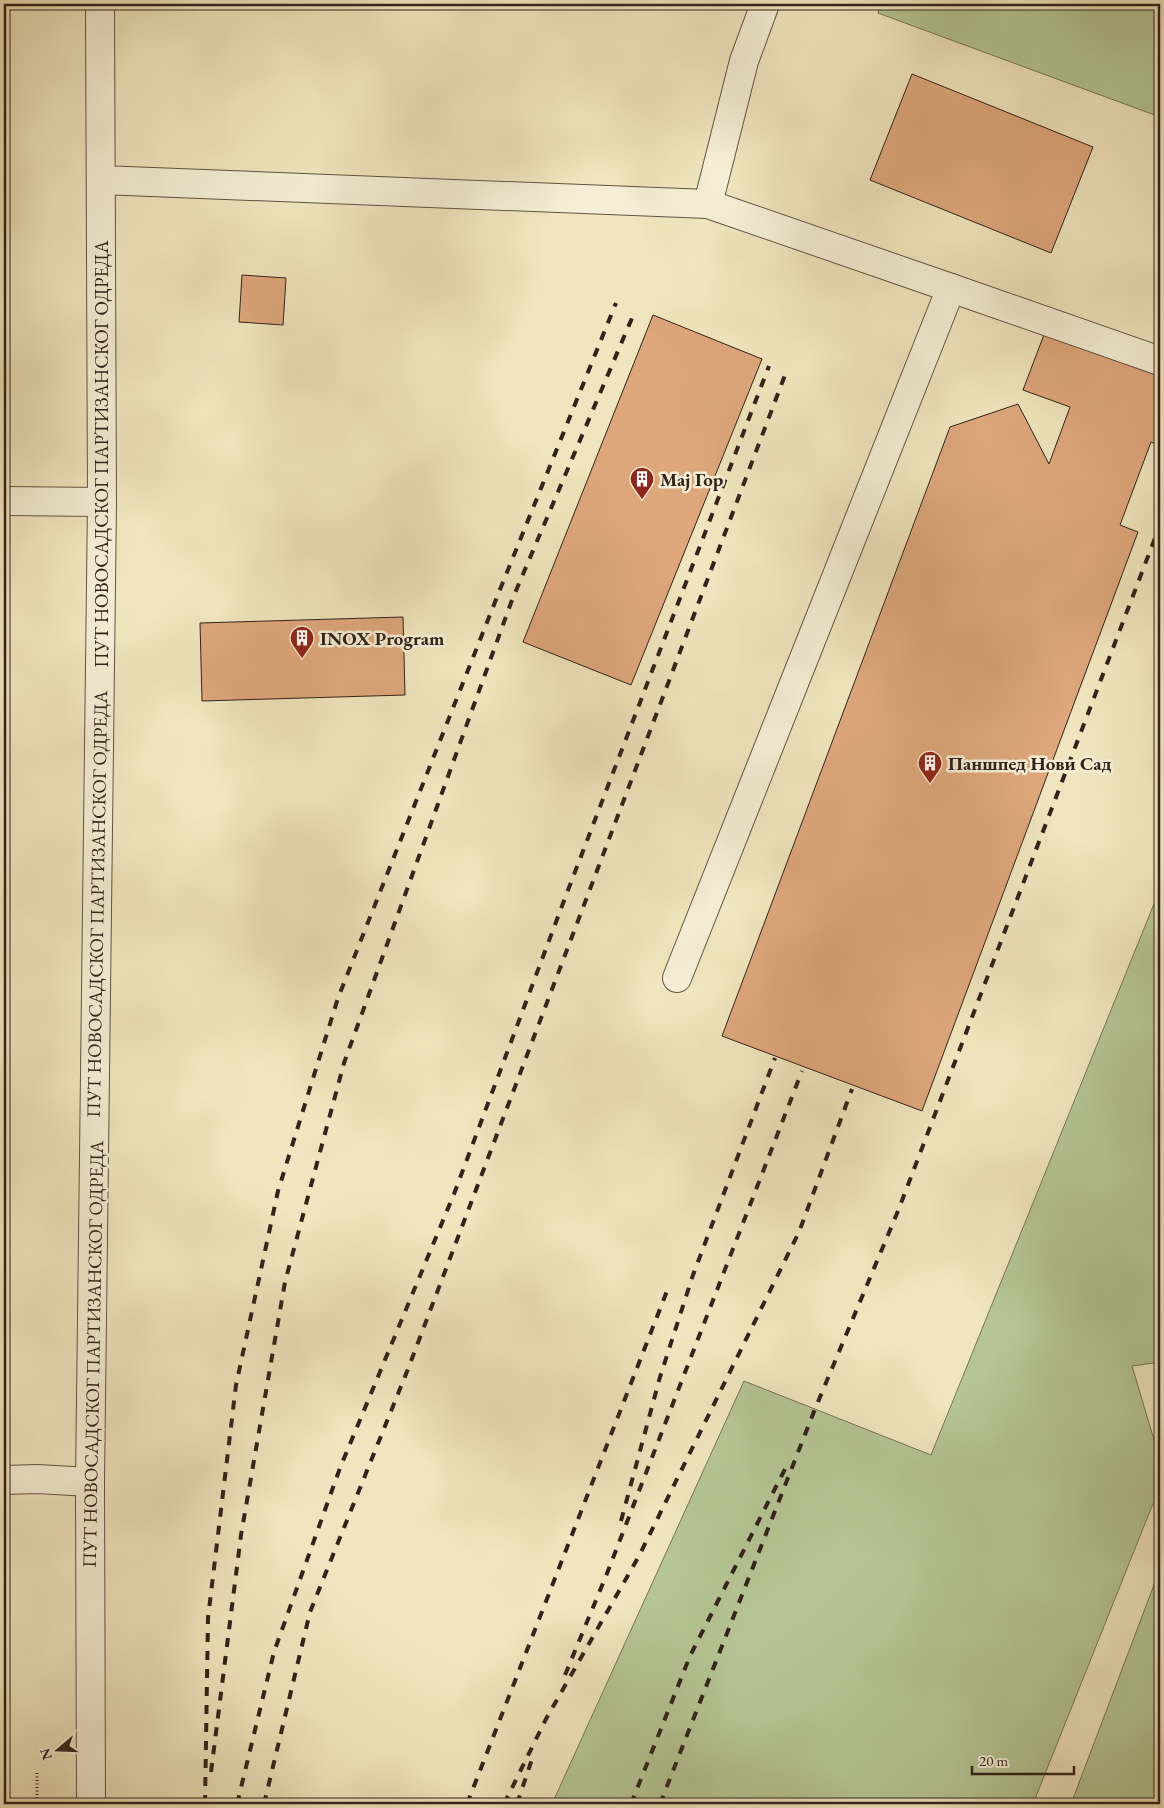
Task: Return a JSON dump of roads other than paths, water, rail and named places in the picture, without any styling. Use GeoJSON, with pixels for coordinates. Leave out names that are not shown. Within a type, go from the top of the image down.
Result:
{"type":"FeatureCollection","features":[{"type":"Feature","properties":{"kind":"street","name":"ПУТ НОВОСАДСКОГ ПАРТИЗАНСКОГ ОДРЕДА"},"geometry":{"type":"LineString","coordinates":[[91,1804],[90,1482],[102,502],[100,4]]}},
{"type":"Feature","properties":{"kind":"street"},"geometry":{"type":"LineString","coordinates":[[708,204],[744,61],[765,4]]}},
{"type":"Feature","properties":{"kind":"street"},"geometry":{"type":"LineString","coordinates":[[101,180],[708,204],[1160,361]]}},
{"type":"Feature","properties":{"kind":"street"},"geometry":{"type":"LineString","coordinates":[[676,978],[951,288]]}},
{"type":"Feature","properties":{"kind":"street"},"geometry":{"type":"LineString","coordinates":[[4,501],[102,502]]}},
{"type":"Feature","properties":{"kind":"street"},"geometry":{"type":"LineString","coordinates":[[4,1480],[37,1479],[90,1482]]}},
{"type":"Feature","properties":{"kind":"railway"},"geometry":{"type":"LineString","coordinates":[[205,1804],[208,1618],[236,1385],[278,1191],[338,998],[616,303]]}},
{"type":"Feature","properties":{"kind":"railway"},"geometry":{"type":"LineString","coordinates":[[211,1772],[241,1535],[285,1282],[344,1063],[512,600],[635,311]]}},
{"type":"Feature","properties":{"kind":"railway"},"geometry":{"type":"LineString","coordinates":[[237,1804],[274,1652],[340,1468],[454,1194],[565,898],[769,366]]}},
{"type":"Feature","properties":{"kind":"railway"},"geometry":{"type":"LineString","coordinates":[[264,1804],[310,1612],[408,1369],[785,375]]}},
{"type":"Feature","properties":{"kind":"railway"},"geometry":{"type":"LineString","coordinates":[[660,1804],[815,1409],[898,1211],[1160,525]]}},
{"type":"Feature","properties":{"kind":"railway"},"geometry":{"type":"LineString","coordinates":[[621,1521],[660,1377],[693,1275],[775,1058]]}},
{"type":"Feature","properties":{"kind":"railway"},"geometry":{"type":"LineString","coordinates":[[565,1675],[606,1576],[802,1071]]}},
{"type":"Feature","properties":{"kind":"railway"},"geometry":{"type":"LineString","coordinates":[[504,1804],[546,1719],[639,1556],[799,1232],[852,1089]]}},
{"type":"Feature","properties":{"kind":"railway"},"geometry":{"type":"LineString","coordinates":[[467,1804],[667,1291]]}},
{"type":"Feature","properties":{"kind":"railway"},"geometry":{"type":"LineString","coordinates":[[631,1804],[690,1656],[786,1467]]}},
{"type":"Feature","properties":{"kind":"railway"},"geometry":{"type":"LineString","coordinates":[[517,1804],[532,1759]]}},
{"type":"Feature","properties":{"kind":"place","name":"Мај Гор"},"geometry":{"type":"Point","coordinates":[642,500]}},
{"type":"Feature","properties":{"kind":"place","name":"INOX Program"},"geometry":{"type":"Point","coordinates":[302,659]}},
{"type":"Feature","properties":{"kind":"place","name":"Паншпед Нови Сад"},"geometry":{"type":"Point","coordinates":[930,784]}}]}
